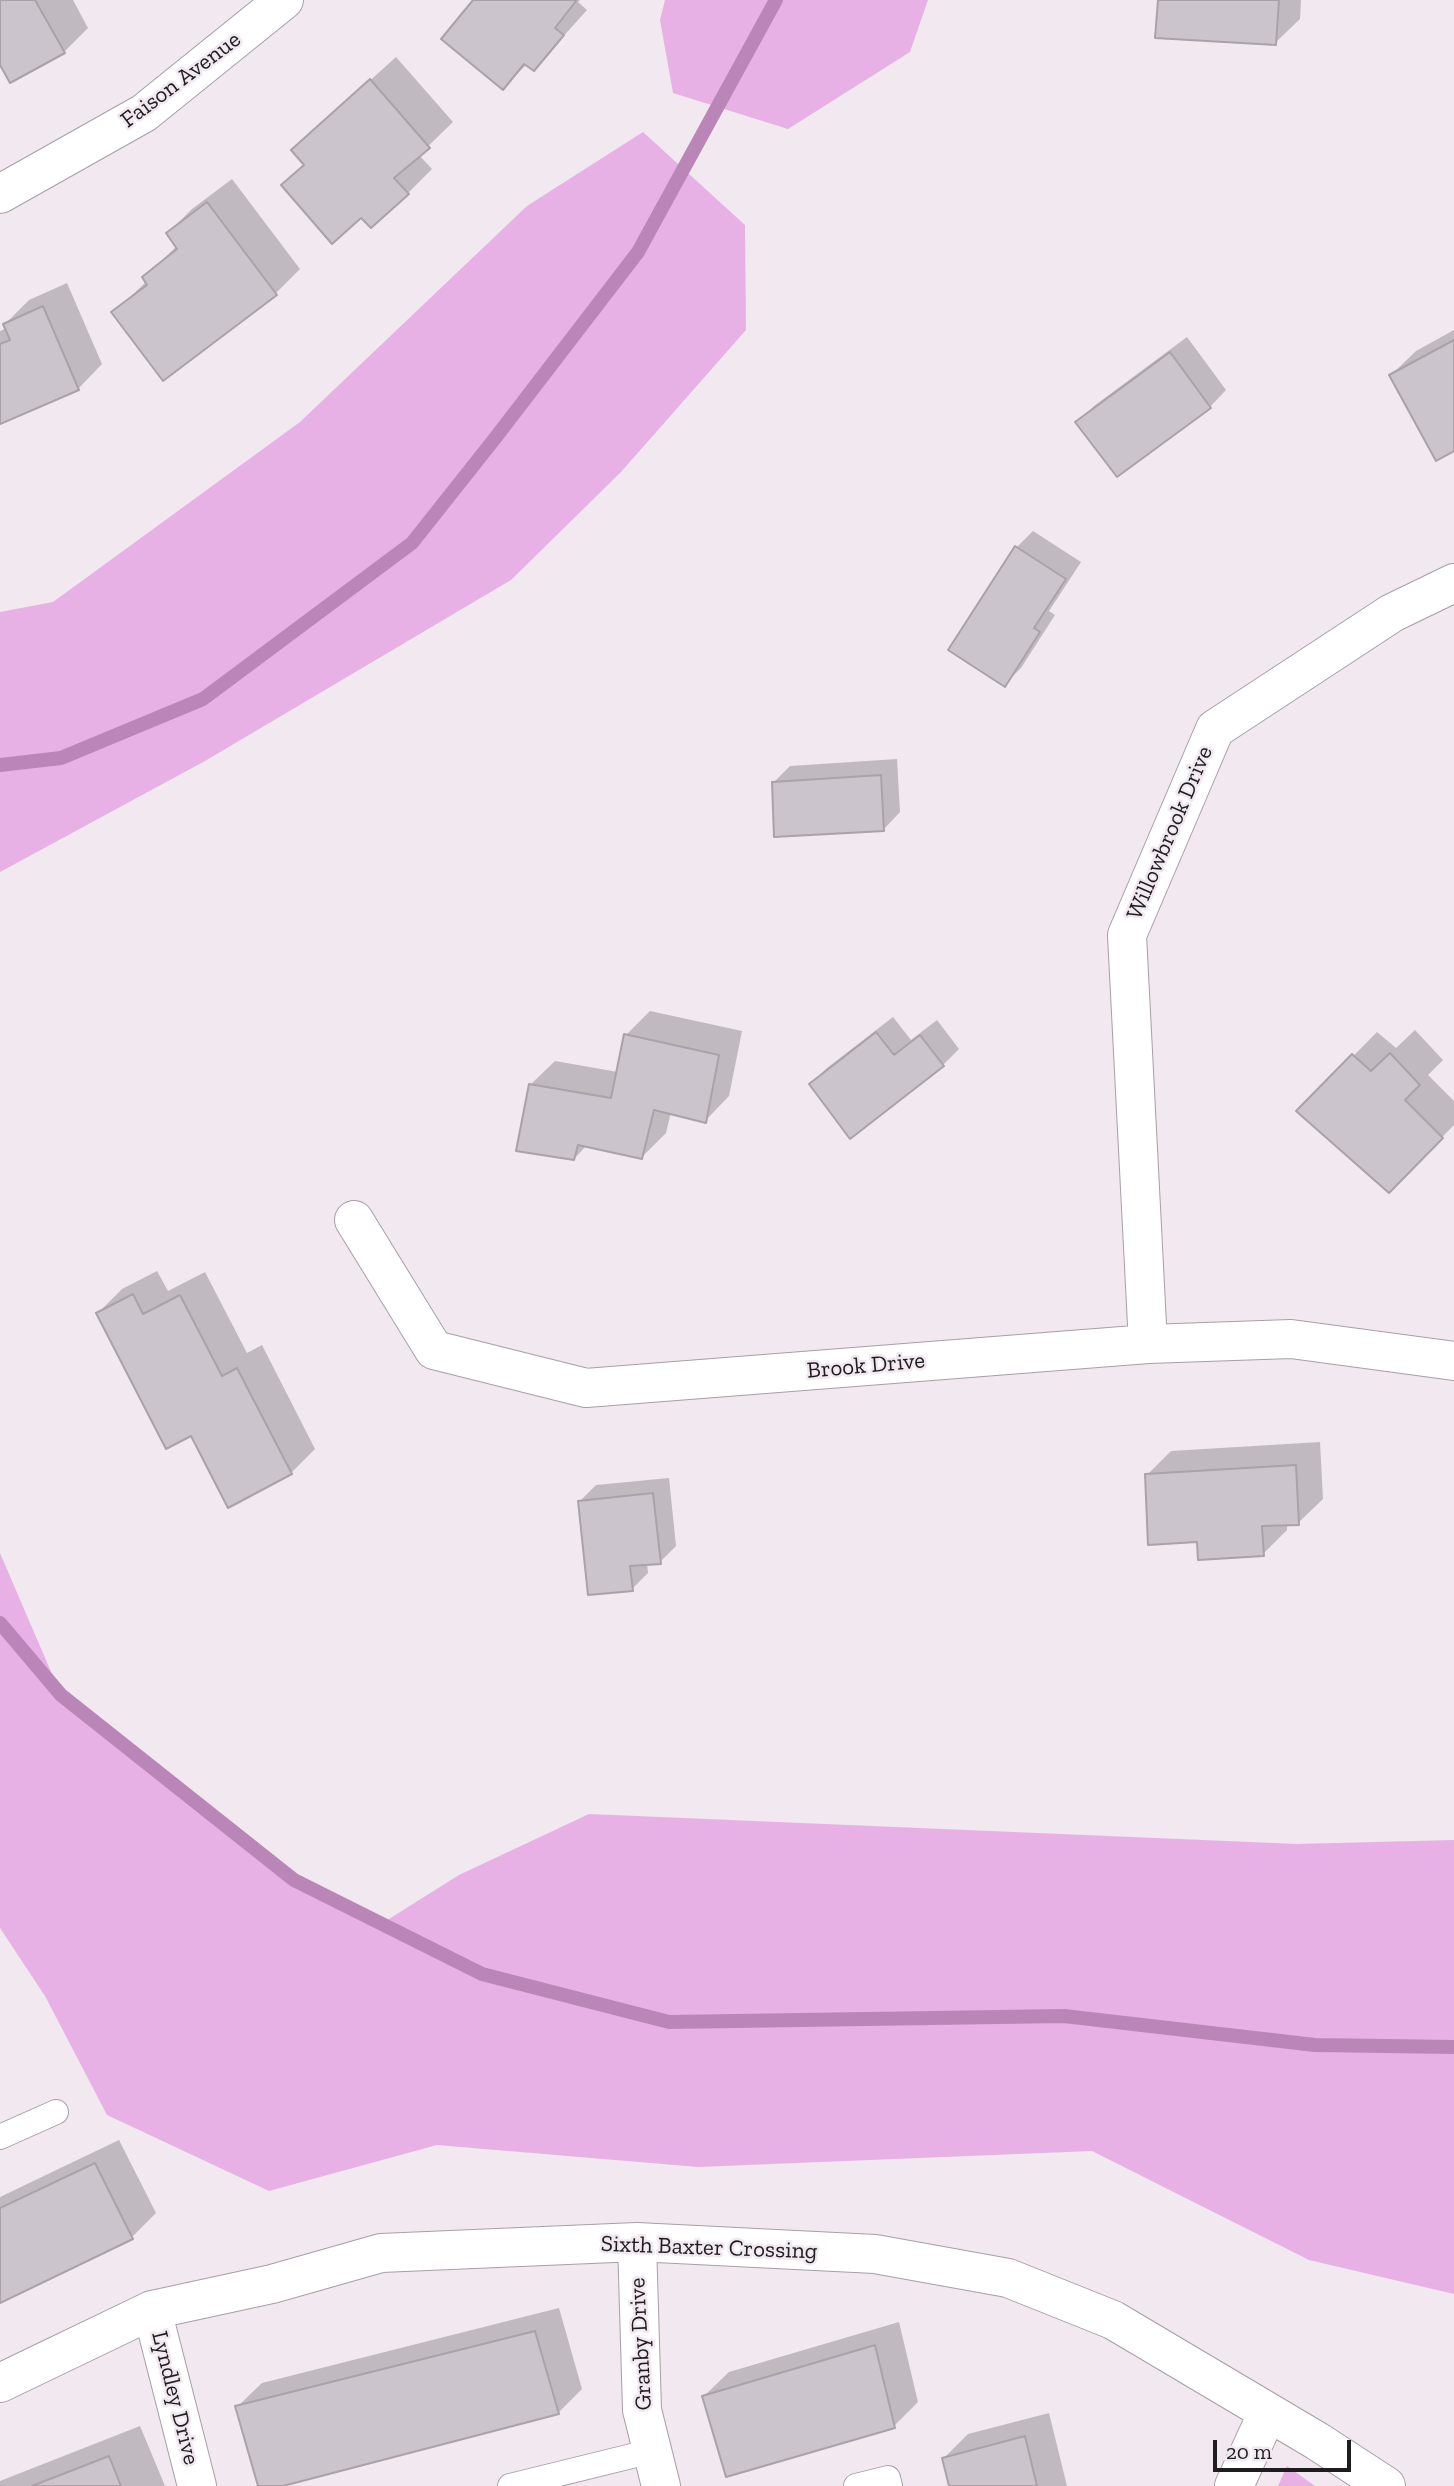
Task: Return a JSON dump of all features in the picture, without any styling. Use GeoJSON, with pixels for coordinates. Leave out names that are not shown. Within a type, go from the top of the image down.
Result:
{"type":"FeatureCollection","features":[{"type":"Feature","properties":{"kind":"street","name":"Faison Avenue"},"geometry":{"type":"LineString","coordinates":[[0,194],[144,113],[284,0]]}},
{"type":"Feature","properties":{"kind":"street","name":"Willowbrook Drive"},"geometry":{"type":"LineString","coordinates":[[1148,1344],[1126,935],[1214,729],[1392,613],[1454,583]]}},
{"type":"Feature","properties":{"kind":"street","name":"Brook Drive"},"geometry":{"type":"LineString","coordinates":[[354,1220],[434,1350],[586,1388],[1148,1344],[1291,1339],[1454,1361]]}},
{"type":"Feature","properties":{"kind":"street","name":"Sixth Baxter Crossing"},"geometry":{"type":"LineString","coordinates":[[0,2383],[152,2310],[272,2284],[380,2253],[637,2242],[875,2255],[1008,2278],[1113,2320],[1386,2486]]}},
{"type":"Feature","properties":{"kind":"street","name":"Granby Drive"},"geometry":{"type":"LineString","coordinates":[[637,2242],[642,2410],[656,2468]]}},
{"type":"Feature","properties":{"kind":"street","name":"Lyndley Drive"},"geometry":{"type":"LineString","coordinates":[[152,2310],[197,2486]]}},
{"type":"Feature","properties":{"kind":"street"},"geometry":{"type":"LineString","coordinates":[[1234,2486],[1268,2412]]}},
{"type":"Feature","properties":{"kind":"lane"},"geometry":{"type":"LineString","coordinates":[[0,2137],[56,2112]]}},
{"type":"Feature","properties":{"kind":"lane"},"geometry":{"type":"LineString","coordinates":[[510,2486],[656,2468]]}},
{"type":"Feature","properties":{"kind":"lane"},"geometry":{"type":"LineString","coordinates":[[856,2486],[888,2478],[890,2486]]}},
{"type":"Feature","properties":{"kind":"shaded area"},"geometry":{"type":"Polygon","coordinates":[[[665,0],[928,0],[910,52],[788,129],[673,93],[660,20],[665,0]]]}},
{"type":"Feature","properties":{"kind":"shaded area"},"geometry":{"type":"Polygon","coordinates":[[[643,132],[745,225],[746,330],[621,472],[511,580],[205,761],[0,872],[0,612],[53,602],[300,422],[527,206],[643,132]]]}},
{"type":"Feature","properties":{"kind":"shaded area"},"geometry":{"type":"Polygon","coordinates":[[[0,1553],[61,1695],[294,1880],[381,1924],[459,1875],[589,1814],[1297,1844],[1454,1840],[1454,2294],[1309,2260],[1092,2151],[698,2167],[437,2145],[269,2191],[107,2115],[45,1996],[0,1928],[0,1553]]]}},
{"type":"Feature","properties":{"kind":"shaded area"},"geometry":{"type":"Polygon","coordinates":[[[1287,2466],[1315,2486],[1278,2486],[1287,2466]]]}},
{"type":"Feature","properties":{"kind":"building"},"geometry":{"type":"Polygon","coordinates":[[[0,0],[35,0],[65,53],[10,83],[0,65],[0,0]]]}},
{"type":"Feature","properties":{"kind":"building"},"geometry":{"type":"Polygon","coordinates":[[[473,0],[576,1],[555,28],[564,35],[534,71],[524,64],[503,90],[441,39],[473,0]]]}},
{"type":"Feature","properties":{"kind":"building"},"geometry":{"type":"Polygon","coordinates":[[[1158,0],[1279,0],[1276,45],[1155,38],[1158,0]]]}},
{"type":"Feature","properties":{"kind":"building"},"geometry":{"type":"Polygon","coordinates":[[[370,79],[430,148],[394,178],[409,194],[371,228],[361,218],[332,244],[281,185],[304,165],[291,150],[370,79]]]}},
{"type":"Feature","properties":{"kind":"building"},"geometry":{"type":"Polygon","coordinates":[[[207,202],[277,295],[163,381],[111,312],[147,285],[142,277],[177,249],[166,233],[207,202]]]}},
{"type":"Feature","properties":{"kind":"building"},"geometry":{"type":"Polygon","coordinates":[[[43,306],[79,390],[0,424],[0,344],[10,340],[3,324],[43,306]]]}},
{"type":"Feature","properties":{"kind":"building"},"geometry":{"type":"Polygon","coordinates":[[[1454,340],[1454,451],[1436,461],[1389,375],[1454,340]]]}},
{"type":"Feature","properties":{"kind":"building"},"geometry":{"type":"Polygon","coordinates":[[[1170,352],[1211,408],[1117,477],[1075,422],[1170,352]]]}},
{"type":"Feature","properties":{"kind":"building"},"geometry":{"type":"Polygon","coordinates":[[[1015,546],[1066,579],[1034,628],[1040,632],[1005,687],[948,650],[1015,546]]]}},
{"type":"Feature","properties":{"kind":"building"},"geometry":{"type":"Polygon","coordinates":[[[881,775],[884,831],[774,837],[772,782],[881,775]]]}},
{"type":"Feature","properties":{"kind":"building"},"geometry":{"type":"Polygon","coordinates":[[[876,1032],[894,1055],[920,1035],[944,1066],[850,1139],[809,1084],[876,1032]]]}},
{"type":"Feature","properties":{"kind":"building"},"geometry":{"type":"Polygon","coordinates":[[[624,1034],[719,1055],[706,1123],[654,1110],[642,1159],[578,1145],[574,1160],[516,1151],[529,1084],[611,1098],[624,1034]]]}},
{"type":"Feature","properties":{"kind":"building"},"geometry":{"type":"Polygon","coordinates":[[[1390,1053],[1420,1085],[1405,1100],[1443,1138],[1389,1193],[1296,1111],[1352,1054],[1371,1071],[1390,1053]]]}},
{"type":"Feature","properties":{"kind":"building"},"geometry":{"type":"Polygon","coordinates":[[[133,1294],[143,1314],[180,1295],[222,1376],[237,1368],[292,1474],[228,1508],[191,1436],[166,1449],[96,1313],[133,1294]]]}},
{"type":"Feature","properties":{"kind":"building"},"geometry":{"type":"Polygon","coordinates":[[[1296,1465],[1299,1525],[1262,1526],[1264,1556],[1198,1560],[1197,1542],[1148,1545],[1145,1474],[1296,1465]]]}},
{"type":"Feature","properties":{"kind":"building"},"geometry":{"type":"Polygon","coordinates":[[[653,1493],[661,1564],[630,1566],[633,1591],[588,1595],[578,1501],[653,1493]]]}},
{"type":"Feature","properties":{"kind":"building"},"geometry":{"type":"Polygon","coordinates":[[[95,2163],[133,2239],[0,2303],[0,2208],[95,2163]]]}},
{"type":"Feature","properties":{"kind":"building"},"geometry":{"type":"Polygon","coordinates":[[[535,2331],[559,2414],[283,2486],[258,2486],[235,2406],[535,2331]]]}},
{"type":"Feature","properties":{"kind":"building"},"geometry":{"type":"Polygon","coordinates":[[[875,2345],[895,2428],[726,2477],[702,2396],[875,2345]]]}},
{"type":"Feature","properties":{"kind":"building"},"geometry":{"type":"Polygon","coordinates":[[[1025,2436],[1037,2486],[949,2486],[942,2458],[1025,2436]]]}},
{"type":"Feature","properties":{"kind":"building"},"geometry":{"type":"Polygon","coordinates":[[[109,2456],[121,2486],[32,2486],[109,2456]]]}},
{"type":"Feature","properties":{"kind":"waterway"},"geometry":{"type":"LineString","coordinates":[[0,765],[61,758],[203,699],[412,543],[638,252],[776,0]]}},
{"type":"Feature","properties":{"kind":"waterway"},"geometry":{"type":"LineString","coordinates":[[0,1623],[61,1695],[294,1880],[482,1974],[669,2022],[1064,2016],[1315,2045],[1454,2047]]}}]}
